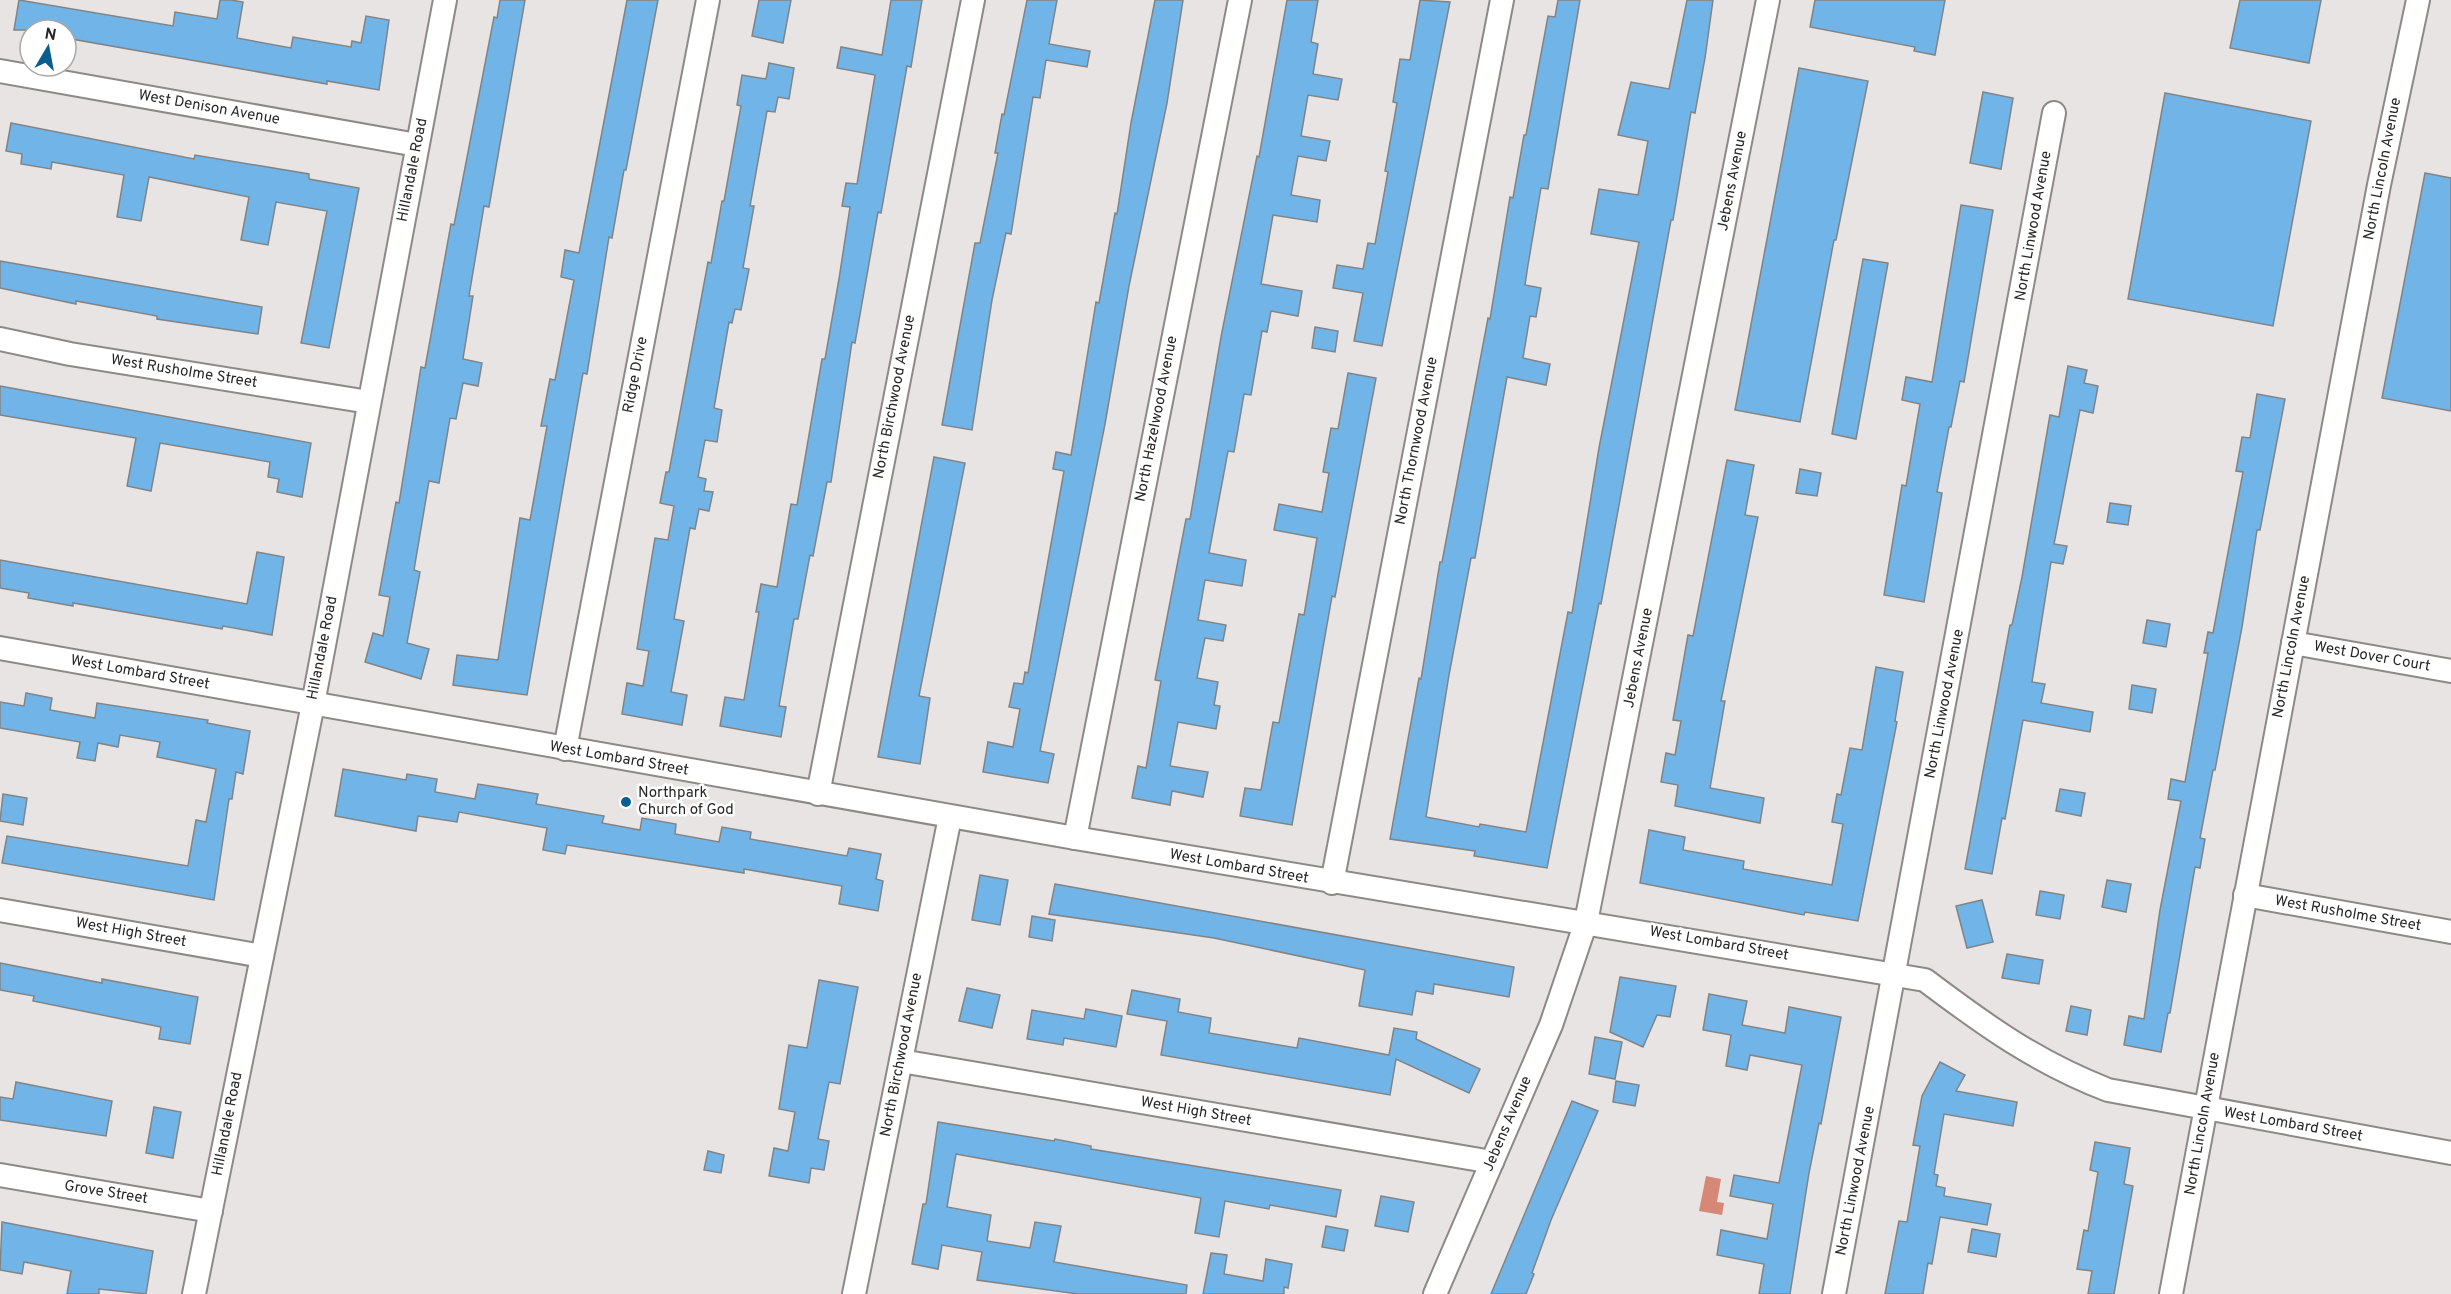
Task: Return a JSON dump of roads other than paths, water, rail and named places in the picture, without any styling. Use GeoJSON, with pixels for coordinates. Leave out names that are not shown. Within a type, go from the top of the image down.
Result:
{"type":"FeatureCollection","features":[{"type":"Feature","properties":{"kind":"street","name":"Hillandale Road"},"geometry":{"type":"LineString","coordinates":[[194,1294],[313,705],[445,0]]}},
{"type":"Feature","properties":{"kind":"street","name":"Ridge Drive"},"geometry":{"type":"LineString","coordinates":[[565,749],[708,0]]}},
{"type":"Feature","properties":{"kind":"street","name":"North Birchwood Avenue"},"geometry":{"type":"LineString","coordinates":[[818,794],[973,0]]}},
{"type":"Feature","properties":{"kind":"street","name":"North Hazelwood Avenue"},"geometry":{"type":"LineString","coordinates":[[1075,838],[1240,0]]}},
{"type":"Feature","properties":{"kind":"street","name":"North Thornwood Avenue"},"geometry":{"type":"LineString","coordinates":[[1332,883],[1502,0]]}},
{"type":"Feature","properties":{"kind":"street","name":"Jebens Avenue"},"geometry":{"type":"LineString","coordinates":[[1435,1294],[1551,1025],[1586,922],[1768,0]]}},
{"type":"Feature","properties":{"kind":"street","name":"North Lincoln Avenue"},"geometry":{"type":"LineString","coordinates":[[2171,1294],[2379,185],[2418,0]]}},
{"type":"Feature","properties":{"kind":"street","name":"West Denison Avenue"},"geometry":{"type":"LineString","coordinates":[[0,71],[417,145]]}},
{"type":"Feature","properties":{"kind":"street","name":"North Linwood Avenue"},"geometry":{"type":"LineString","coordinates":[[1834,1294],[2054,113]]}},
{"type":"Feature","properties":{"kind":"street","name":"West Rusholme Street"},"geometry":{"type":"LineString","coordinates":[[0,339],[70,354],[369,402]]}},
{"type":"Feature","properties":{"kind":"street","name":"West Dover Court"},"geometry":{"type":"LineString","coordinates":[[2293,643],[2451,671]]}},
{"type":"Feature","properties":{"kind":"street","name":"West Lombard Street"},"geometry":{"type":"LineString","coordinates":[[0,648],[1332,883],[1586,922],[1925,980],[2002,1038],[2063,1073],[2108,1090],[2451,1153]]}},
{"type":"Feature","properties":{"kind":"street","name":"North Birchwood Avenue"},"geometry":{"type":"LineString","coordinates":[[854,1294],[950,817]]}},
{"type":"Feature","properties":{"kind":"street","name":"West Rusholme Street"},"geometry":{"type":"LineString","coordinates":[[2245,895],[2451,932]]}},
{"type":"Feature","properties":{"kind":"street","name":"West High Street"},"geometry":{"type":"LineString","coordinates":[[0,910],[262,956]]}},
{"type":"Feature","properties":{"kind":"street","name":"West High Street"},"geometry":{"type":"LineString","coordinates":[[901,1061],[1492,1162]]}},
{"type":"Feature","properties":{"kind":"street","name":"Grove Street"},"geometry":{"type":"LineString","coordinates":[[0,1175],[211,1210]]}},
{"type":"Feature","properties":{"kind":"place","name":"Northpark Church of God"},"geometry":{"type":"Point","coordinates":[626,802]}}]}
